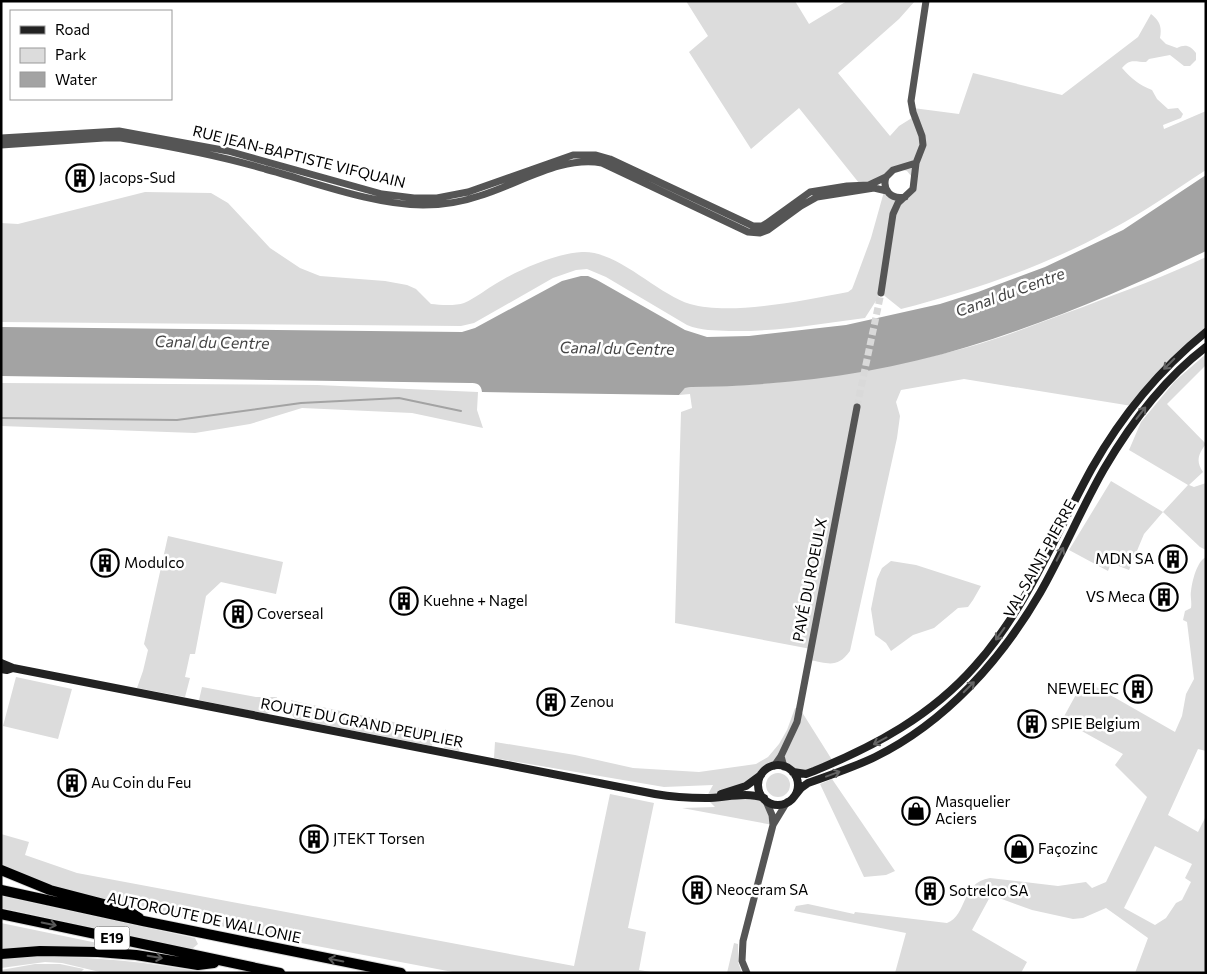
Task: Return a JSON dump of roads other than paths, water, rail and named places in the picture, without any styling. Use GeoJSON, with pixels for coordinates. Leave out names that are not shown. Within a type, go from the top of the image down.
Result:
{"type":"FeatureCollection","features":[{"type":"Feature","properties":{"kind":"highway"},"geometry":{"type":"LineString","coordinates":[[1,870],[50,890],[127,910],[142,921]]}},
{"type":"Feature","properties":{"kind":"highway","name":"AUTOROUTE DE WALLONIE"},"geometry":{"type":"LineString","coordinates":[[1,890],[142,921],[401,973]]}},
{"type":"Feature","properties":{"kind":"highway","name":"E19"},"geometry":{"type":"LineString","coordinates":[[1,914],[280,973]]}},
{"type":"Feature","properties":{"kind":"highway"},"geometry":{"type":"LineString","coordinates":[[1,954],[40,951],[98,952],[136,955],[198,964],[223,962]]}},
{"type":"Feature","properties":{"kind":"main road","name":"VAL SAINT-PIERRE"},"geometry":{"type":"LineString","coordinates":[[793,772],[806,774],[886,738],[933,706],[975,666],[1018,608],[1092,468],[1122,420],[1157,377],[1206,332]]}},
{"type":"Feature","properties":{"kind":"main road","name":"VAL SAINT-PIERRE"},"geometry":{"type":"LineString","coordinates":[[790,800],[808,783],[876,757],[904,741],[938,716],[983,673],[1015,632],[1036,600],[1104,469],[1131,427],[1165,385],[1206,347]]}},
{"type":"Feature","properties":{"kind":"main road","name":"ROUTE DU GRAND PEUPLIER"},"geometry":{"type":"LineString","coordinates":[[1,666],[645,792],[680,797],[706,798],[752,795],[765,800]]}},
{"type":"Feature","properties":{"kind":"main road"},"geometry":{"type":"LineString","coordinates":[[774,766],[784,766],[793,772],[798,782],[798,788],[790,800],[777,805],[765,800],[758,788],[761,774],[774,766]]}},
{"type":"Feature","properties":{"kind":"main road","name":"ROUTE DU GRAND PEUPLIER"},"geometry":{"type":"LineString","coordinates":[[706,798],[746,786],[761,774]]}},
{"type":"Feature","properties":{"kind":"street"},"geometry":{"type":"LineString","coordinates":[[880,293],[893,214],[896,207],[911,192],[916,163],[921,154],[923,140],[912,101],[926,1]]}},
{"type":"Feature","properties":{"kind":"street","name":"RUE JEAN-BAPTISTE VIFQUAIN"},"geometry":{"type":"LineString","coordinates":[[1,138],[119,131],[228,151],[382,194],[414,198],[437,198],[468,192],[560,159],[580,154],[596,155],[610,159],[753,226],[762,226],[810,192],[872,184],[886,177]]}},
{"type":"Feature","properties":{"kind":"street","name":"RUE JEAN-BAPTISTE VIFQUAIN"},"geometry":{"type":"LineString","coordinates":[[1,145],[121,138],[225,158],[375,199],[409,205],[439,204],[470,199],[562,165],[593,161],[608,166],[748,232],[754,233],[768,230],[817,197],[874,188],[888,193]]}},
{"type":"Feature","properties":{"kind":"street"},"geometry":{"type":"LineString","coordinates":[[893,214],[885,184],[886,177],[891,172],[916,163]]}},
{"type":"Feature","properties":{"kind":"street"},"geometry":{"type":"LineString","coordinates":[[899,169],[910,173],[914,182]]}},
{"type":"Feature","properties":{"kind":"street"},"geometry":{"type":"LineString","coordinates":[[888,193],[898,198],[905,197]]}},
{"type":"Feature","properties":{"kind":"street","name":"PAVÉ DU ROEULX"},"geometry":{"type":"LineString","coordinates":[[774,766],[781,756],[800,709],[857,406]]}},
{"type":"Feature","properties":{"kind":"street"},"geometry":{"type":"LineString","coordinates":[[781,756],[784,766]]}},
{"type":"Feature","properties":{"kind":"street"},"geometry":{"type":"LineString","coordinates":[[765,800],[772,815],[773,825]]}},
{"type":"Feature","properties":{"kind":"street"},"geometry":{"type":"LineString","coordinates":[[747,973],[742,960],[743,941],[773,825],[780,811],[790,800]]}},
{"type":"Feature","properties":{"kind":"water","name":"Canal du Centre"},"geometry":{"type":"Polygon","coordinates":[[[1206,175],[1206,251],[1118,291],[1028,327],[933,356],[830,377],[761,384],[691,387],[685,388],[679,395],[482,392],[480,386],[472,383],[1,376],[1,327],[462,332],[475,328],[562,281],[581,276],[588,276],[597,280],[685,330],[707,337],[749,336],[846,325],[940,304],[1045,267],[1123,230],[1206,175]]]}},
{"type":"Feature","properties":{"kind":"waterway"},"geometry":{"type":"LineString","coordinates":[[1,418],[177,420],[301,403],[399,398],[461,411]]}},
{"type":"Feature","properties":{"kind":"tunnel"},"geometry":{"type":"LineString","coordinates":[[857,407],[881,293]]}},
{"type":"Feature","properties":{"kind":"place","name":"Jacops-Sud"},"geometry":{"type":"Point","coordinates":[80,178]}},
{"type":"Feature","properties":{"kind":"place","name":"MDN SA"},"geometry":{"type":"Point","coordinates":[1173,559]}},
{"type":"Feature","properties":{"kind":"place","name":"Modulco"},"geometry":{"type":"Point","coordinates":[105,563]}},
{"type":"Feature","properties":{"kind":"place","name":"VS Meca"},"geometry":{"type":"Point","coordinates":[1164,597]}},
{"type":"Feature","properties":{"kind":"place","name":"Kuehne + Nagel"},"geometry":{"type":"Point","coordinates":[404,601]}},
{"type":"Feature","properties":{"kind":"place","name":"Coverseal"},"geometry":{"type":"Point","coordinates":[238,614]}},
{"type":"Feature","properties":{"kind":"place","name":"NEWELEC"},"geometry":{"type":"Point","coordinates":[1138,689]}},
{"type":"Feature","properties":{"kind":"place","name":"Zenou"},"geometry":{"type":"Point","coordinates":[551,702]}},
{"type":"Feature","properties":{"kind":"place","name":"SPIE Belgium"},"geometry":{"type":"Point","coordinates":[1032,724]}},
{"type":"Feature","properties":{"kind":"place","name":"Au Coin du Feu"},"geometry":{"type":"Point","coordinates":[72,783]}},
{"type":"Feature","properties":{"kind":"place","name":"Masquelier Aciers"},"geometry":{"type":"Point","coordinates":[916,811]}},
{"type":"Feature","properties":{"kind":"place","name":"JTEKT Torsen"},"geometry":{"type":"Point","coordinates":[314,839]}},
{"type":"Feature","properties":{"kind":"place","name":"Façozinc"},"geometry":{"type":"Point","coordinates":[1019,849]}},
{"type":"Feature","properties":{"kind":"place","name":"Neoceram SA"},"geometry":{"type":"Point","coordinates":[697,890]}},
{"type":"Feature","properties":{"kind":"place","name":"Sotrelco SA"},"geometry":{"type":"Point","coordinates":[930,891]}}]}
